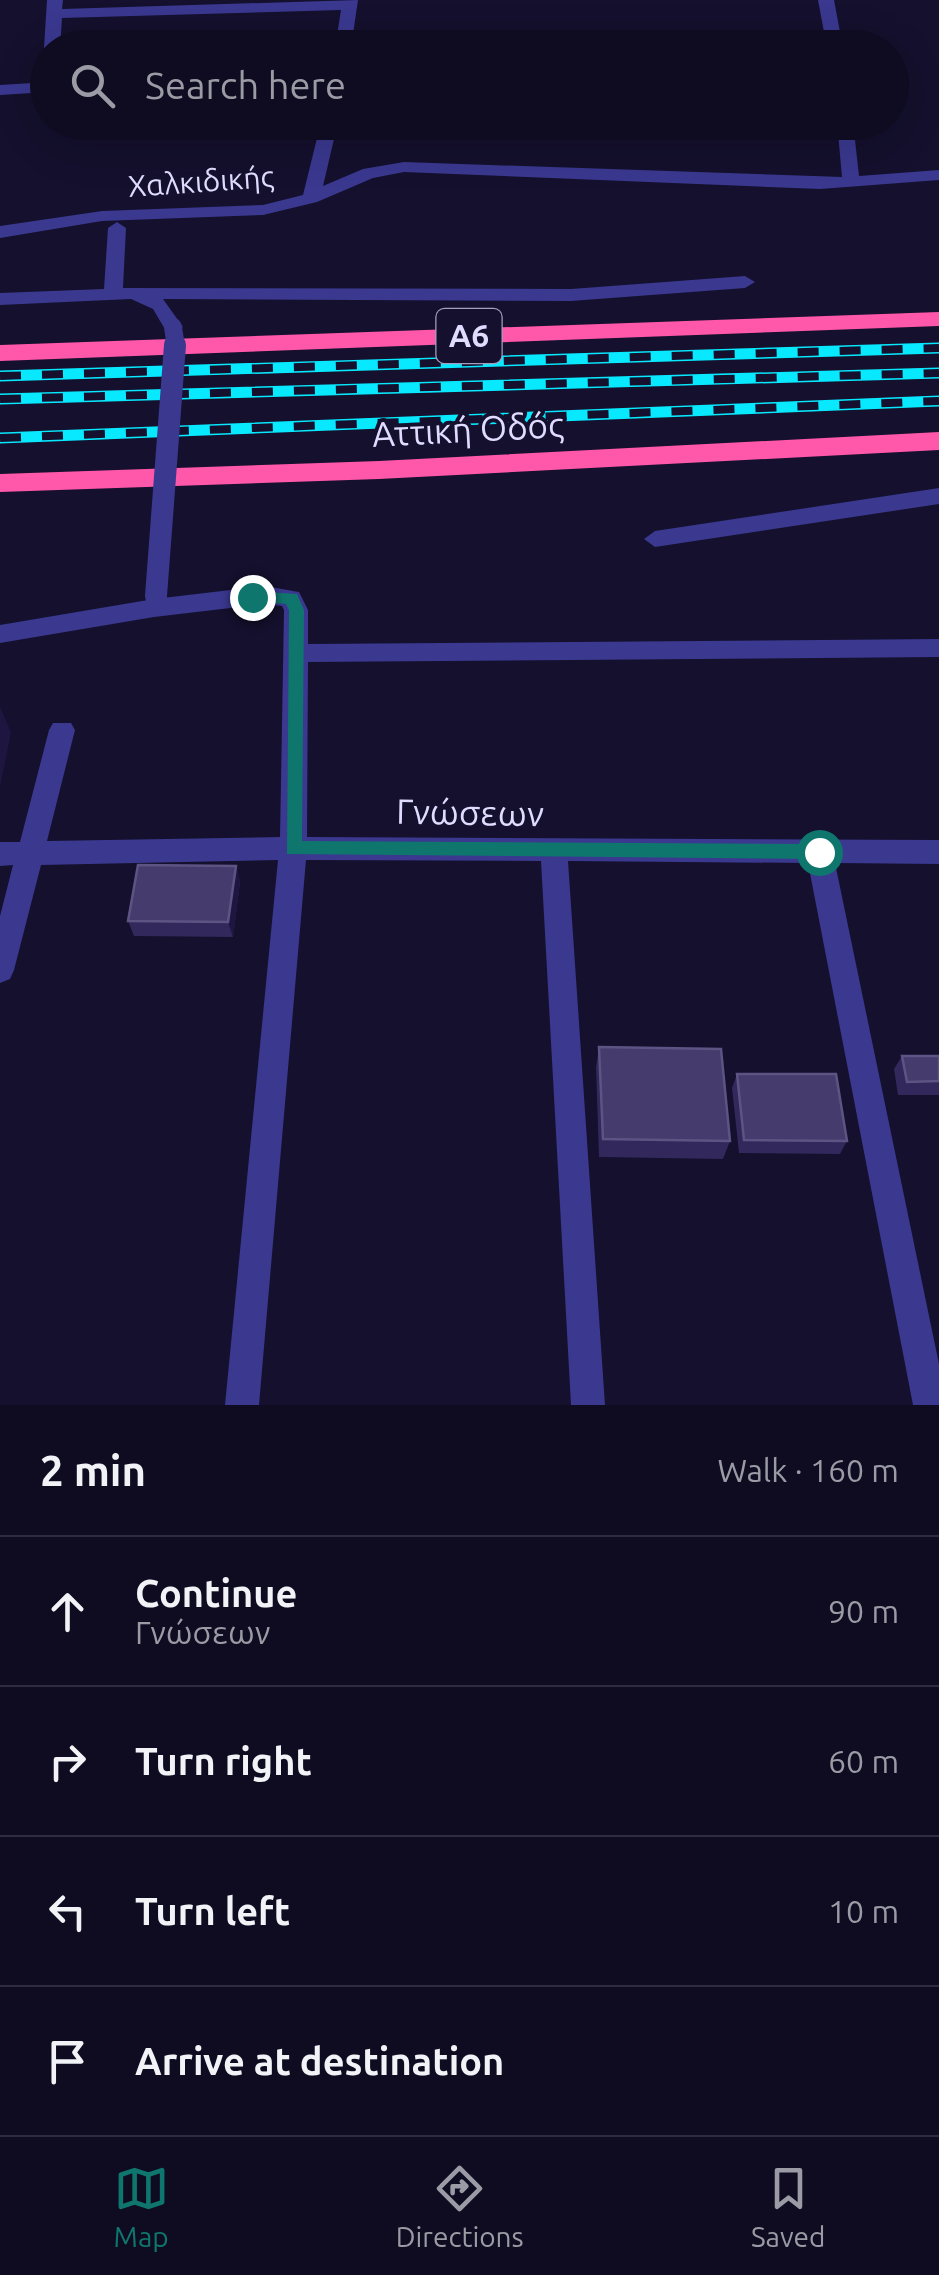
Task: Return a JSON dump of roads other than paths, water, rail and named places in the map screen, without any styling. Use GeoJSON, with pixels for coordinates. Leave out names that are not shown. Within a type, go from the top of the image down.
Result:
{"type":"FeatureCollection","features":[{"type":"Feature","properties":{"kind":"highway","name":"Α6"},"geometry":{"type":"LineString","coordinates":[[0,353],[939,320]]}},
{"type":"Feature","properties":{"kind":"highway","name":"Αττική Οδός"},"geometry":{"type":"LineString","coordinates":[[0,483],[379,470],[939,440]]}},
{"type":"Feature","properties":{"kind":"street"},"geometry":{"type":"LineString","coordinates":[[826,0],[832,30]]}},
{"type":"Feature","properties":{"kind":"street"},"geometry":{"type":"LineString","coordinates":[[54,7],[349,3],[346,30]]}},
{"type":"Feature","properties":{"kind":"street"},"geometry":{"type":"LineString","coordinates":[[0,90],[30,88]]}},
{"type":"Feature","properties":{"kind":"street"},"geometry":{"type":"LineString","coordinates":[[311,198],[326,140]]}},
{"type":"Feature","properties":{"kind":"street"},"geometry":{"type":"LineString","coordinates":[[846,140],[850,183]]}},
{"type":"Feature","properties":{"kind":"street","name":"Χαλκιδικής"},"geometry":{"type":"LineString","coordinates":[[0,232],[102,216],[246,212],[311,198],[368,173],[404,167],[850,183],[904,175],[939,175]]}},
{"type":"Feature","properties":{"kind":"street"},"geometry":{"type":"LineString","coordinates":[[116,228],[124,293]]}},
{"type":"Feature","properties":{"kind":"street"},"geometry":{"type":"LineString","coordinates":[[0,298],[124,293],[571,295],[745,282]]}},
{"type":"Feature","properties":{"kind":"street"},"geometry":{"type":"LineString","coordinates":[[124,293],[160,305],[173,327],[176,350],[155,602]]}},
{"type":"Feature","properties":{"kind":"street"},"geometry":{"type":"LineString","coordinates":[[655,539],[939,496]]}},
{"type":"Feature","properties":{"kind":"street"},"geometry":{"type":"LineString","coordinates":[[0,634],[155,602],[265,595],[291,598],[296,610],[293,848],[242,1405]]}},
{"type":"Feature","properties":{"kind":"street"},"geometry":{"type":"LineString","coordinates":[[295,653],[939,648]]}},
{"type":"Feature","properties":{"kind":"street"},"geometry":{"type":"LineString","coordinates":[[0,970],[14,854],[62,730]]}},
{"type":"Feature","properties":{"kind":"street","name":"Γνώσεων"},"geometry":{"type":"LineString","coordinates":[[14,854],[293,848],[939,852]]}},
{"type":"Feature","properties":{"kind":"street"},"geometry":{"type":"LineString","coordinates":[[554,852],[588,1405]]}},
{"type":"Feature","properties":{"kind":"street"},"geometry":{"type":"LineString","coordinates":[[819,852],[930,1405]]}},
{"type":"Feature","properties":{"kind":"railway"},"geometry":{"type":"LineString","coordinates":[[0,376],[939,348]]}},
{"type":"Feature","properties":{"kind":"railway"},"geometry":{"type":"LineString","coordinates":[[0,399],[939,373]]}},
{"type":"Feature","properties":{"kind":"railway"},"geometry":{"type":"LineString","coordinates":[[0,438],[939,401]]}}]}
